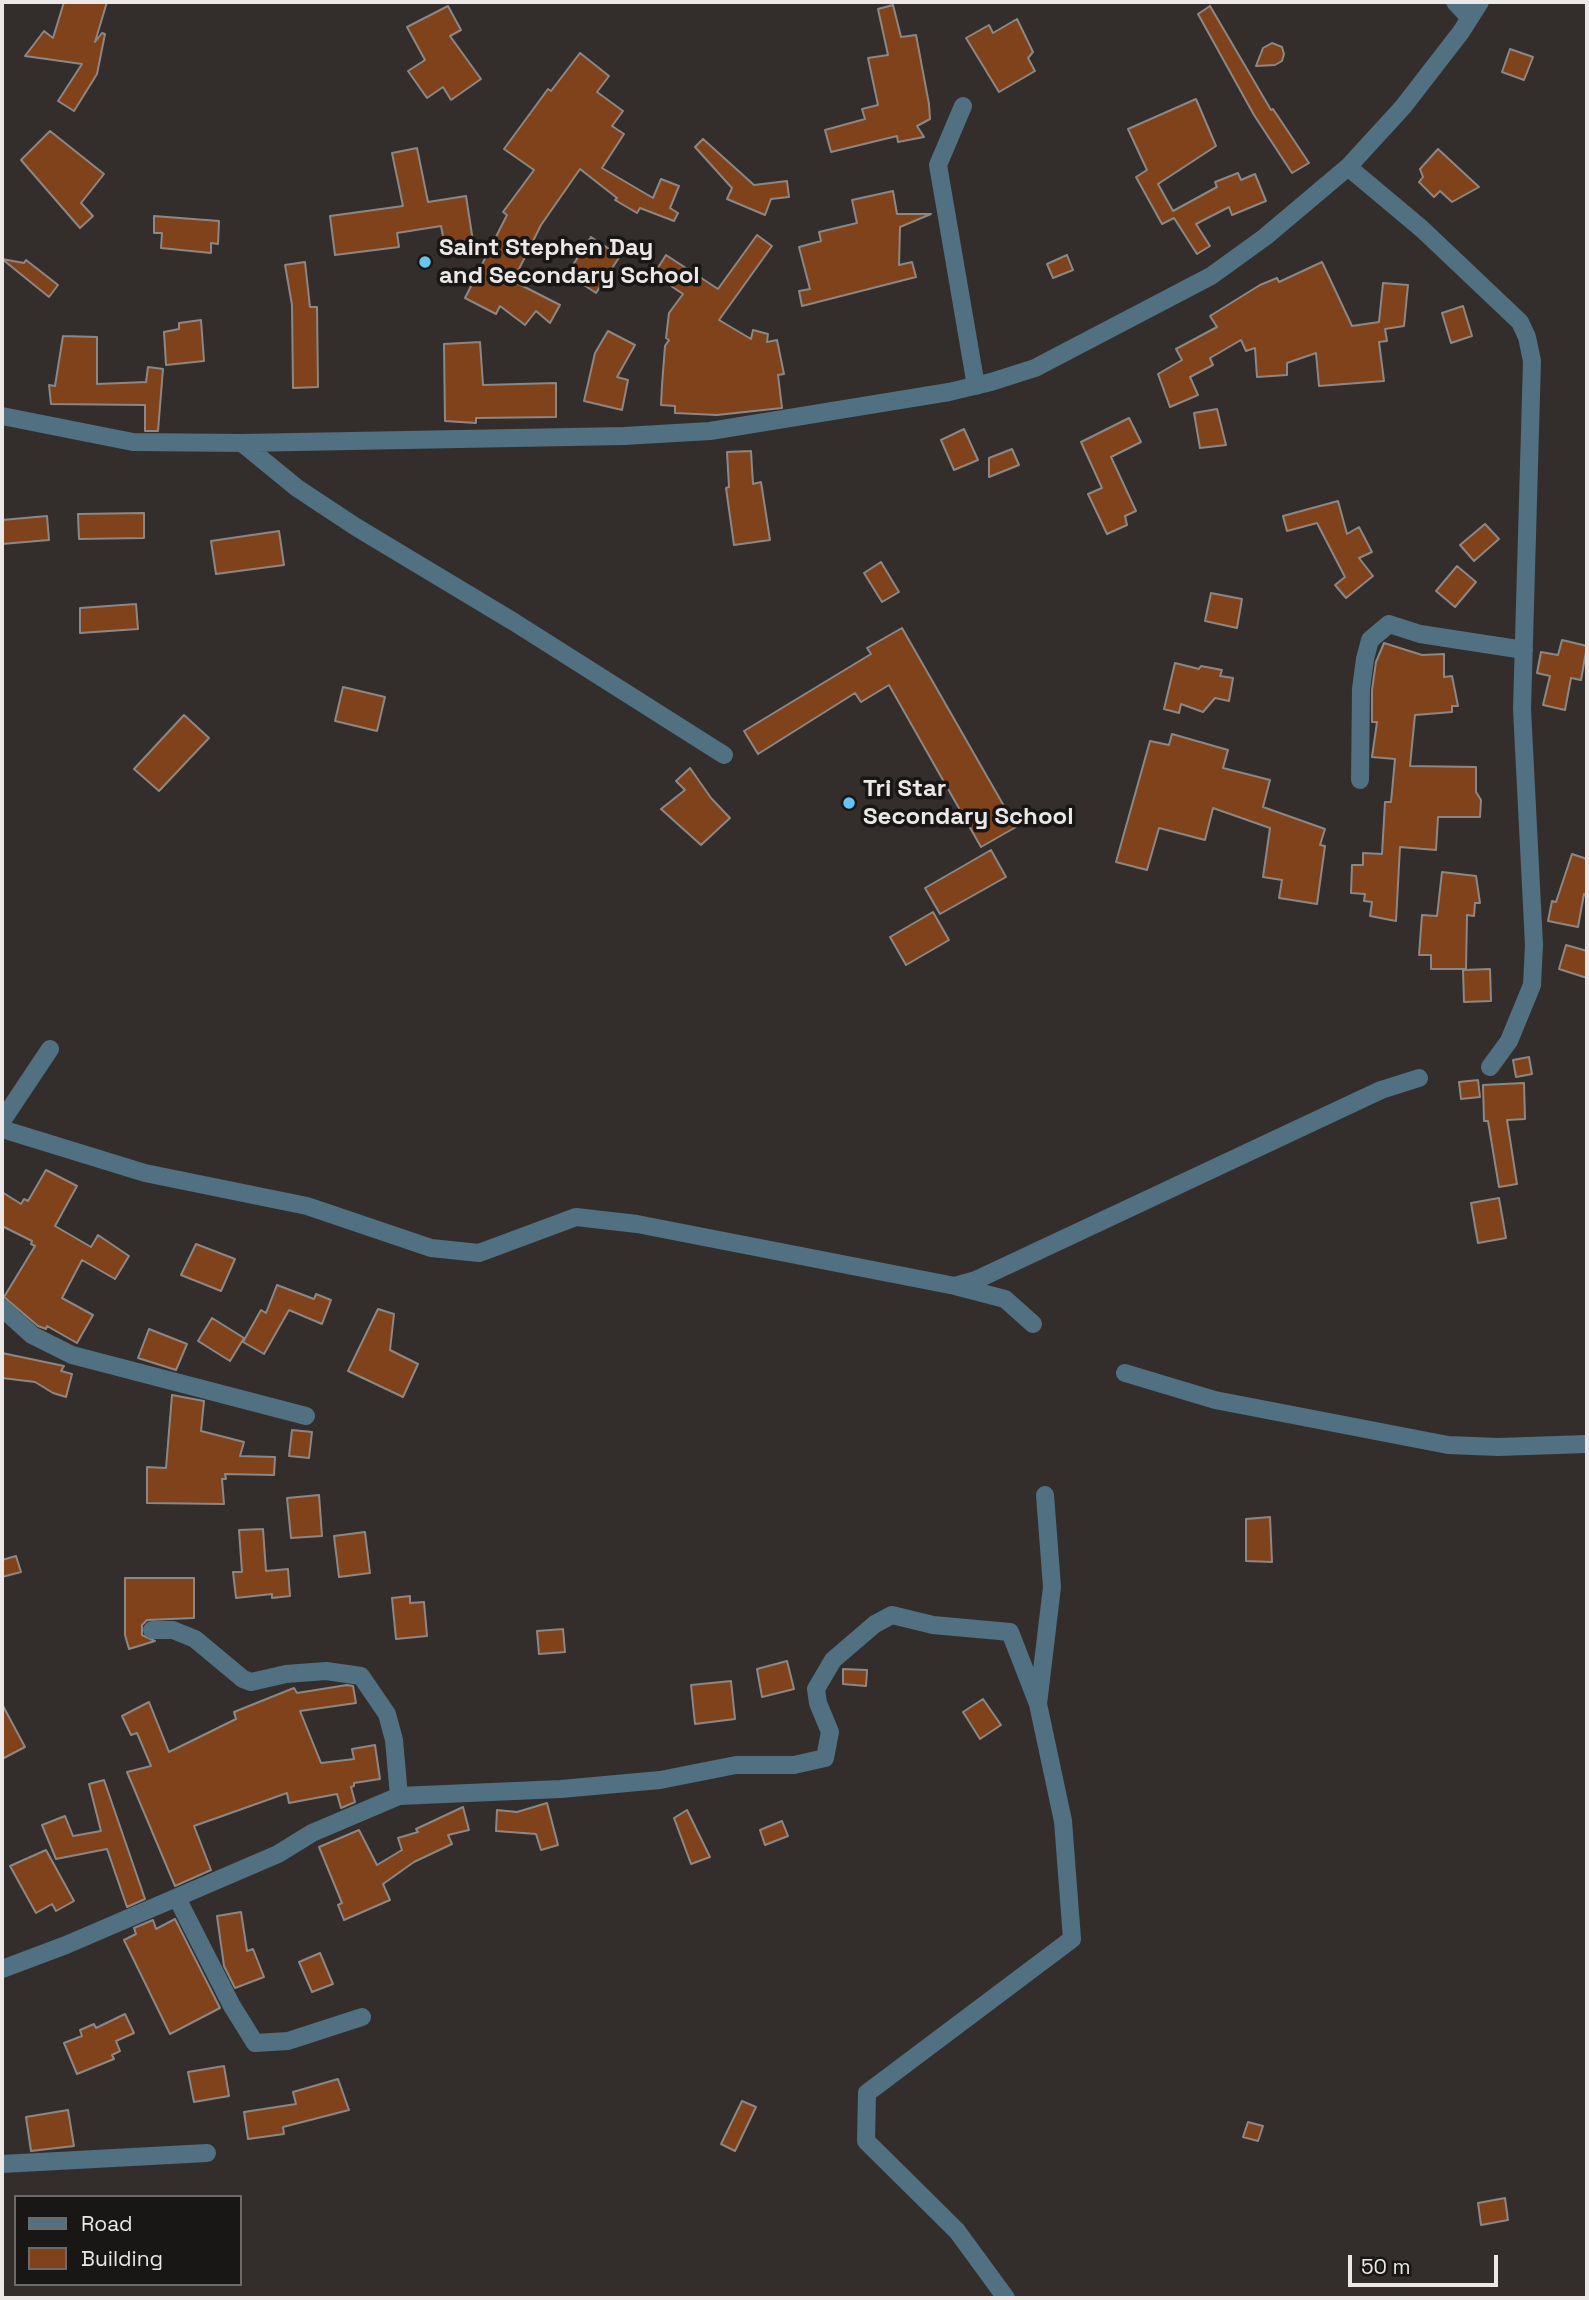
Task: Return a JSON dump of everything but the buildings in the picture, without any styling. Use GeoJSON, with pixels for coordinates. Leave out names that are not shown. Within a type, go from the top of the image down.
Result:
{"type":"FeatureCollection","features":[{"type":"Feature","properties":{"kind":"street"},"geometry":{"type":"LineString","coordinates":[[1455,2],[1470,18]]}},
{"type":"Feature","properties":{"kind":"street"},"geometry":{"type":"LineString","coordinates":[[2,416],[133,442],[242,443],[624,436],[710,430],[976,386],[1035,368],[1211,276],[1265,237],[1349,167],[1403,107],[1480,2]]}},
{"type":"Feature","properties":{"kind":"street"},"geometry":{"type":"LineString","coordinates":[[963,106],[940,153],[938,165],[976,386]]}},
{"type":"Feature","properties":{"kind":"street"},"geometry":{"type":"LineString","coordinates":[[1349,167],[1494,295],[1520,322],[1527,337],[1532,361],[1522,709],[1534,945],[1532,985],[1509,1041],[1490,1067]]}},
{"type":"Feature","properties":{"kind":"street"},"geometry":{"type":"LineString","coordinates":[[242,443],[297,488],[356,527],[514,622],[724,755]]}},
{"type":"Feature","properties":{"kind":"street"},"geometry":{"type":"LineString","coordinates":[[1360,780],[1365,659],[1370,640],[1389,624],[1420,634],[1524,650]]}},
{"type":"Feature","properties":{"kind":"street"},"geometry":{"type":"LineString","coordinates":[[2,1121],[50,1049]]}},
{"type":"Feature","properties":{"kind":"street"},"geometry":{"type":"LineString","coordinates":[[955,1286],[976,1280],[1091,1223],[1264,1147],[1381,1090],[1419,1078]]}},
{"type":"Feature","properties":{"kind":"street"},"geometry":{"type":"LineString","coordinates":[[2,1129],[145,1173],[307,1206],[431,1248],[479,1253],[576,1217],[736,1241],[955,1286],[1005,1299],[1033,1324]]}},
{"type":"Feature","properties":{"kind":"street"},"geometry":{"type":"LineString","coordinates":[[2,1308],[32,1335],[72,1355],[306,1416]]}},
{"type":"Feature","properties":{"kind":"street"},"geometry":{"type":"LineString","coordinates":[[1125,1373],[1215,1400],[1448,1444],[1498,1447],[1587,1444]]}},
{"type":"Feature","properties":{"kind":"street"},"geometry":{"type":"LineString","coordinates":[[1038,1704],[1052,1587],[1045,1495]]}},
{"type":"Feature","properties":{"kind":"street"},"geometry":{"type":"LineString","coordinates":[[2,1969],[278,1854],[312,1833],[399,1796],[610,1785],[709,1773],[736,1765],[794,1765],[825,1758],[830,1732],[818,1703],[816,1689],[832,1660],[875,1624],[892,1615],[933,1625],[1010,1632],[1038,1704],[1063,1821],[1072,1940],[867,2093],[866,2141],[957,2231],[1006,2298]]}},
{"type":"Feature","properties":{"kind":"street"},"geometry":{"type":"LineString","coordinates":[[152,1630],[173,1630],[195,1639],[243,1679],[251,1682],[286,1674],[326,1671],[361,1676],[387,1714],[394,1741],[399,1796]]}},
{"type":"Feature","properties":{"kind":"street"},"geometry":{"type":"LineString","coordinates":[[177,1898],[232,2006],[255,2043],[288,2041],[362,2017]]}},
{"type":"Feature","properties":{"kind":"street"},"geometry":{"type":"LineString","coordinates":[[2,2164],[207,2153]]}},
{"type":"Feature","properties":{"kind":"place","name":"Saint Stephen Day and Secondary School"},"geometry":{"type":"Point","coordinates":[425,262]}},
{"type":"Feature","properties":{"kind":"place","name":"Tri Star Secondary School"},"geometry":{"type":"Point","coordinates":[849,803]}}]}
